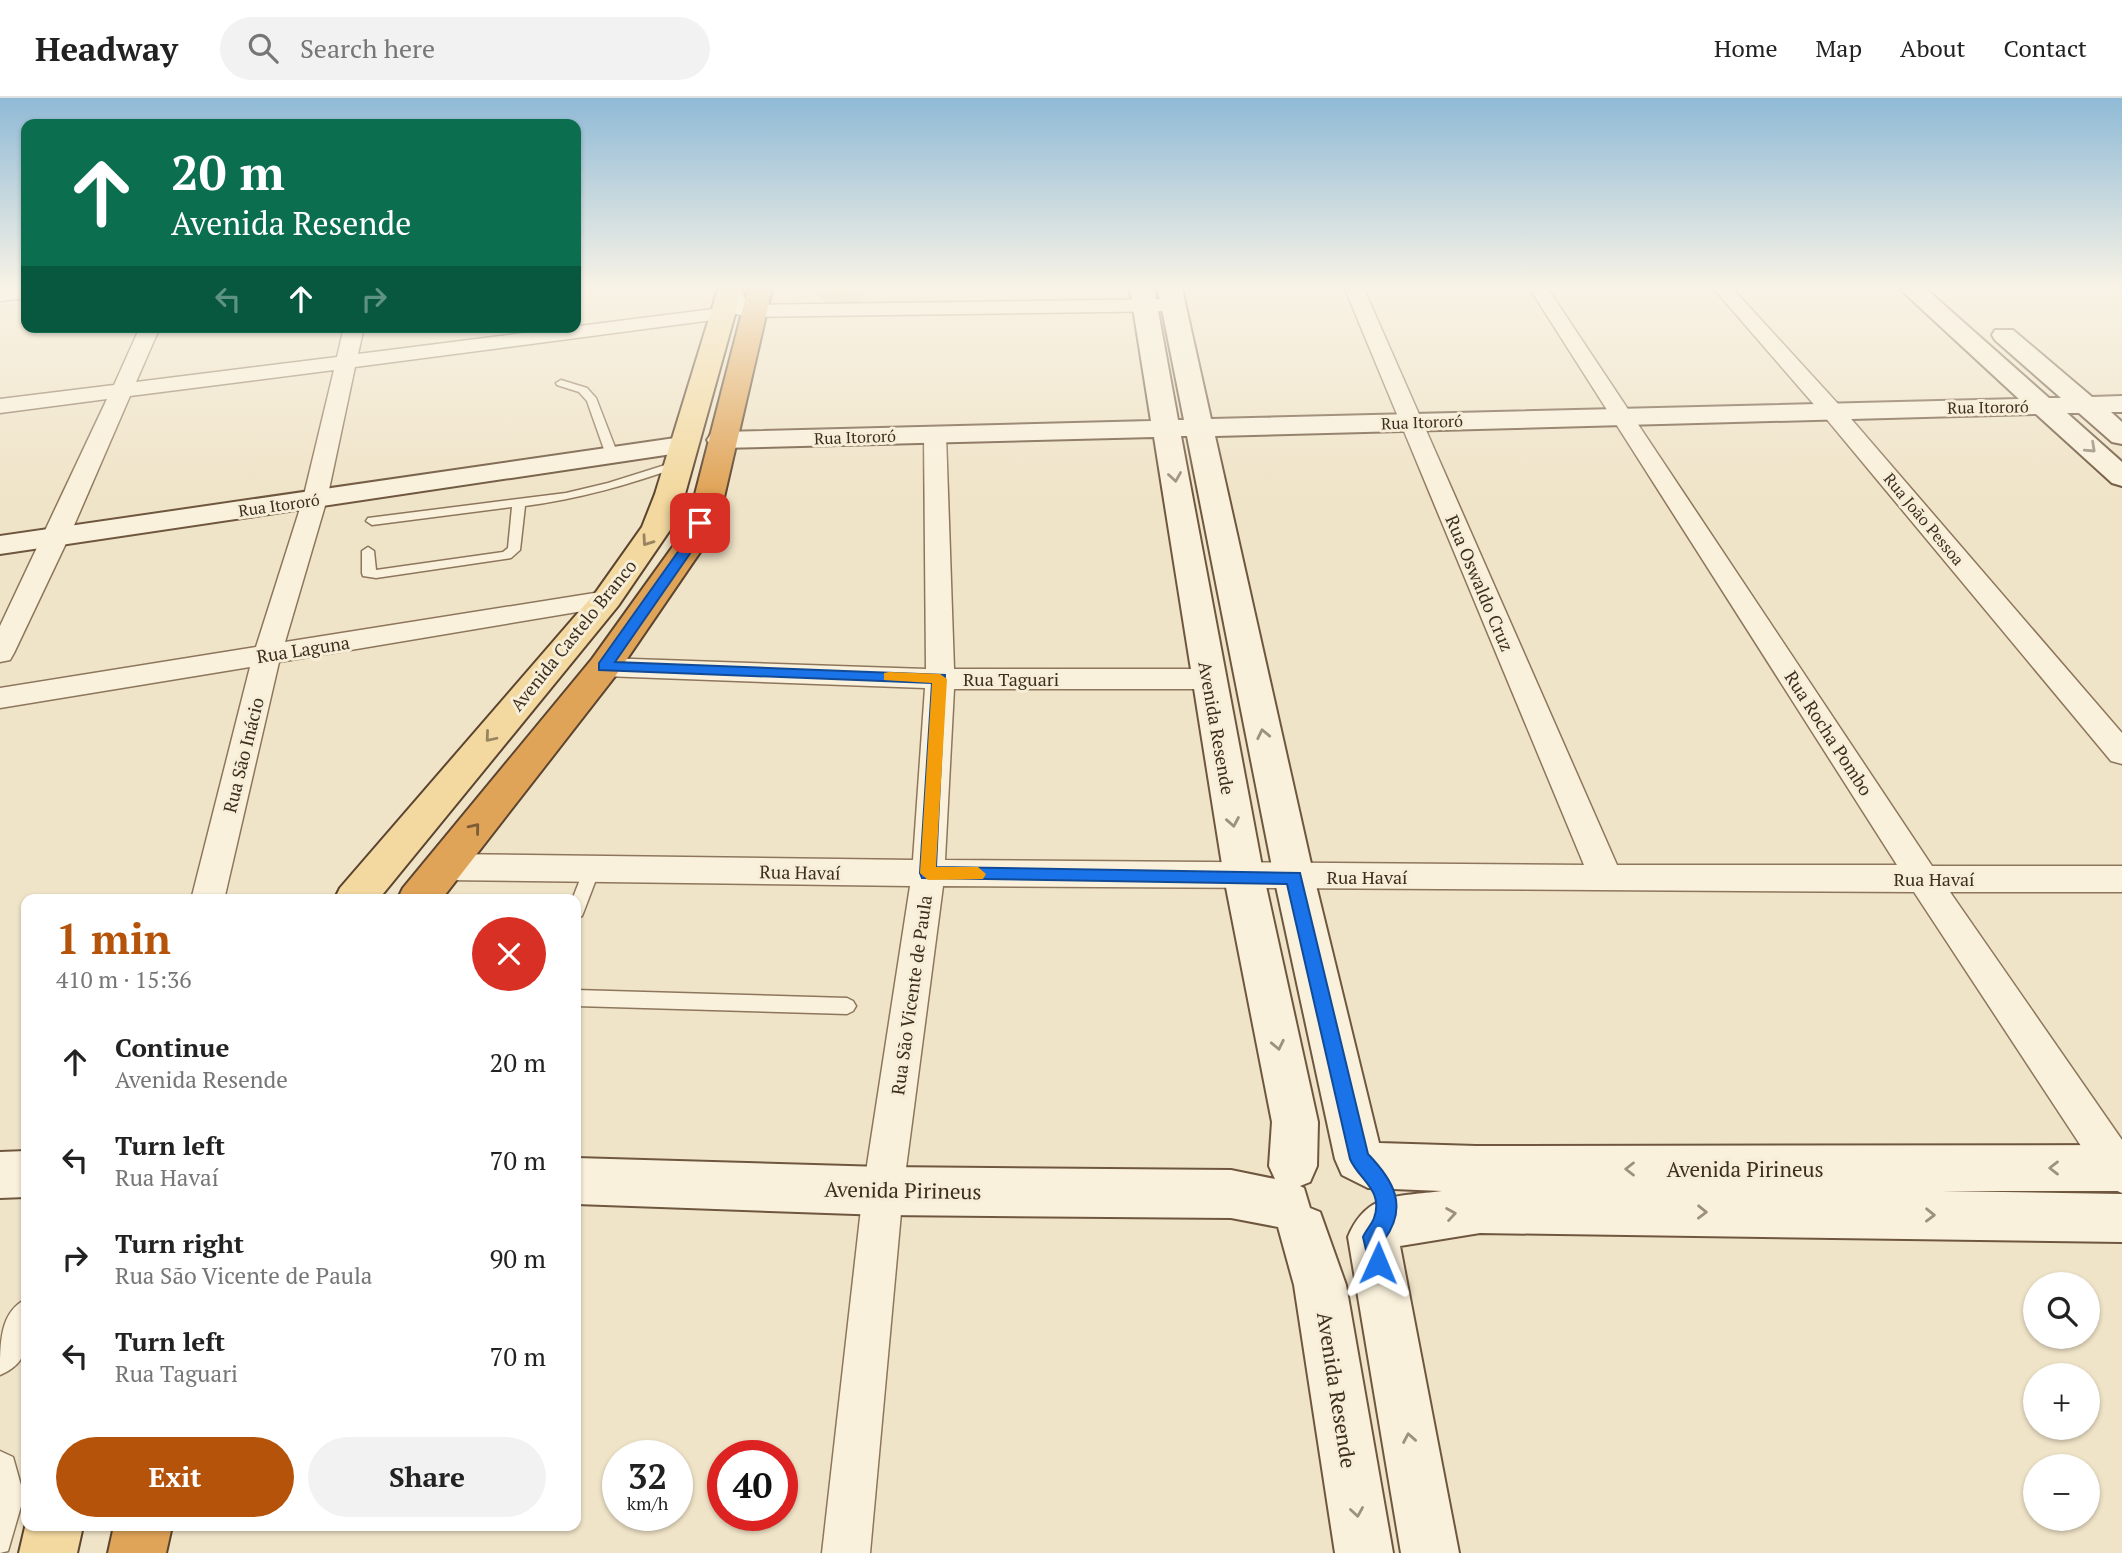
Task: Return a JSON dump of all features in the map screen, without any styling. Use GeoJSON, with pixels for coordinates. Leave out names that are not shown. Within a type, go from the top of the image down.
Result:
{"type":"FeatureCollection","features":[{"type":"Feature","properties":{"kind":"highway"},"geometry":{"type":"LineString","coordinates":[[422,894],[604,667],[694,539],[707,506],[742,357]]}},
{"type":"Feature","properties":{"kind":"highway"},"geometry":{"type":"LineString","coordinates":[[137,1553],[143,1531]]}},
{"type":"Feature","properties":{"kind":"main road","name":"Avenida Castelo Branco"},"geometry":{"type":"LineString","coordinates":[[359,894],[607,599],[657,527],[710,357]]}},
{"type":"Feature","properties":{"kind":"main road"},"geometry":{"type":"LineString","coordinates":[[48,1553],[53,1531]]}},
{"type":"Feature","properties":{"kind":"street"},"geometry":{"type":"LineString","coordinates":[[0,653],[57,537],[136,357]]}},
{"type":"Feature","properties":{"kind":"street"},"geometry":{"type":"LineString","coordinates":[[0,406],[363,357]]}},
{"type":"Feature","properties":{"kind":"street","name":"Avenida Resende"},"geometry":{"type":"LineString","coordinates":[[1169,357],[1183,428],[1272,772],[1294,877],[1364,1162]]}},
{"type":"Feature","properties":{"kind":"street","name":"Rua Oswaldo Cruz"},"geometry":{"type":"LineString","coordinates":[[1383,357],[1606,878]]}},
{"type":"Feature","properties":{"kind":"street","name":"Rua Rocha Pombo"},"geometry":{"type":"LineString","coordinates":[[1584,357],[1923,878],[2121,1170]]}},
{"type":"Feature","properties":{"kind":"street","name":"Rua João Pessoa"},"geometry":{"type":"LineString","coordinates":[[1784,357],[2122,753]]}},
{"type":"Feature","properties":{"kind":"street"},"geometry":{"type":"LineString","coordinates":[[1989,357],[2122,477]]}},
{"type":"Feature","properties":{"kind":"street"},"geometry":{"type":"LineString","coordinates":[[2030,357],[2122,436]]}},
{"type":"Feature","properties":{"kind":"street","name":"Rua São Inácio"},"geometry":{"type":"LineString","coordinates":[[208,894],[267,655],[315,499],[348,359]]}},
{"type":"Feature","properties":{"kind":"street","name":"Rua Itororó"},"geometry":{"type":"LineString","coordinates":[[721,440],[2122,404]]}},
{"type":"Feature","properties":{"kind":"street","name":"Avenida Resende"},"geometry":{"type":"LineString","coordinates":[[1183,428],[1208,679],[1244,877],[1295,1122],[1292,1195],[1320,1284],[1364,1553]]}},
{"type":"Feature","properties":{"kind":"street","name":"Rua São Vicente de Paula"},"geometry":{"type":"LineString","coordinates":[[846,1553],[883,1191],[928,873],[940,679],[934,435]]}},
{"type":"Feature","properties":{"kind":"street","name":"Rua Itororó"},"geometry":{"type":"LineString","coordinates":[[0,545],[612,455],[680,455]]}},
{"type":"Feature","properties":{"kind":"street","name":"Rua Laguna"},"geometry":{"type":"LineString","coordinates":[[0,698],[607,599]]}},
{"type":"Feature","properties":{"kind":"street","name":"Rua Taguari"},"geometry":{"type":"LineString","coordinates":[[604,667],[940,679],[1208,679]]}},
{"type":"Feature","properties":{"kind":"street"},"geometry":{"type":"LineString","coordinates":[[1224,771],[1272,772]]}},
{"type":"Feature","properties":{"kind":"street","name":"Rua Havaí"},"geometry":{"type":"LineString","coordinates":[[444,867],[1244,877],[2122,879]]}},
{"type":"Feature","properties":{"kind":"street"},"geometry":{"type":"LineString","coordinates":[[1430,1553],[1378,1231],[1387,1204],[1381,1183],[1364,1162],[1335,1150],[1311,1153],[1292,1195],[1325,1244],[1351,1247],[1378,1231],[1480,1209],[2122,1218]]}},
{"type":"Feature","properties":{"kind":"street","name":"Avenida Pirineus"},"geometry":{"type":"LineString","coordinates":[[1364,1162],[1476,1169],[2121,1170]]}},
{"type":"Feature","properties":{"kind":"street"},"geometry":{"type":"LineString","coordinates":[[0,1175],[21,1174]]}},
{"type":"Feature","properties":{"kind":"street","name":"Avenida Pirineus"},"geometry":{"type":"LineString","coordinates":[[581,1181],[883,1191],[1292,1195]]}},
{"type":"Feature","properties":{"kind":"street"},"geometry":{"type":"LineString","coordinates":[[0,1353],[21,1326]]}},
{"type":"Feature","properties":{"kind":"lane"},"geometry":{"type":"LineString","coordinates":[[561,383],[583,390],[592,400],[612,455]]}},
{"type":"Feature","properties":{"kind":"lane"},"geometry":{"type":"LineString","coordinates":[[372,521],[519,503],[612,486],[680,455]]}},
{"type":"Feature","properties":{"kind":"lane"},"geometry":{"type":"LineString","coordinates":[[368,551],[366,568],[368,573],[376,574],[507,555],[514,550],[519,503]]}},
{"type":"Feature","properties":{"kind":"lane"},"geometry":{"type":"LineString","coordinates":[[581,898],[592,869]]}},
{"type":"Feature","properties":{"kind":"lane"},"geometry":{"type":"LineString","coordinates":[[581,998],[847,1006]]}},
{"type":"Feature","properties":{"kind":"lane"},"geometry":{"type":"LineString","coordinates":[[0,1462],[5,1465],[12,1496],[0,1543]]}},
{"type":"Feature","properties":{"kind":"slow traffic"},"geometry":{"type":"LineString","coordinates":[[889,677],[940,679],[928,873],[978,874]]}},
{"type":"Feature","properties":{"kind":"route"},"geometry":{"type":"LineString","coordinates":[[700,523],[694,539],[604,667],[940,679],[928,873],[1294,877],[1359,1159],[1368,1165],[1381,1183],[1387,1204],[1383,1224],[1373,1237],[1378,1263]]}}]}
